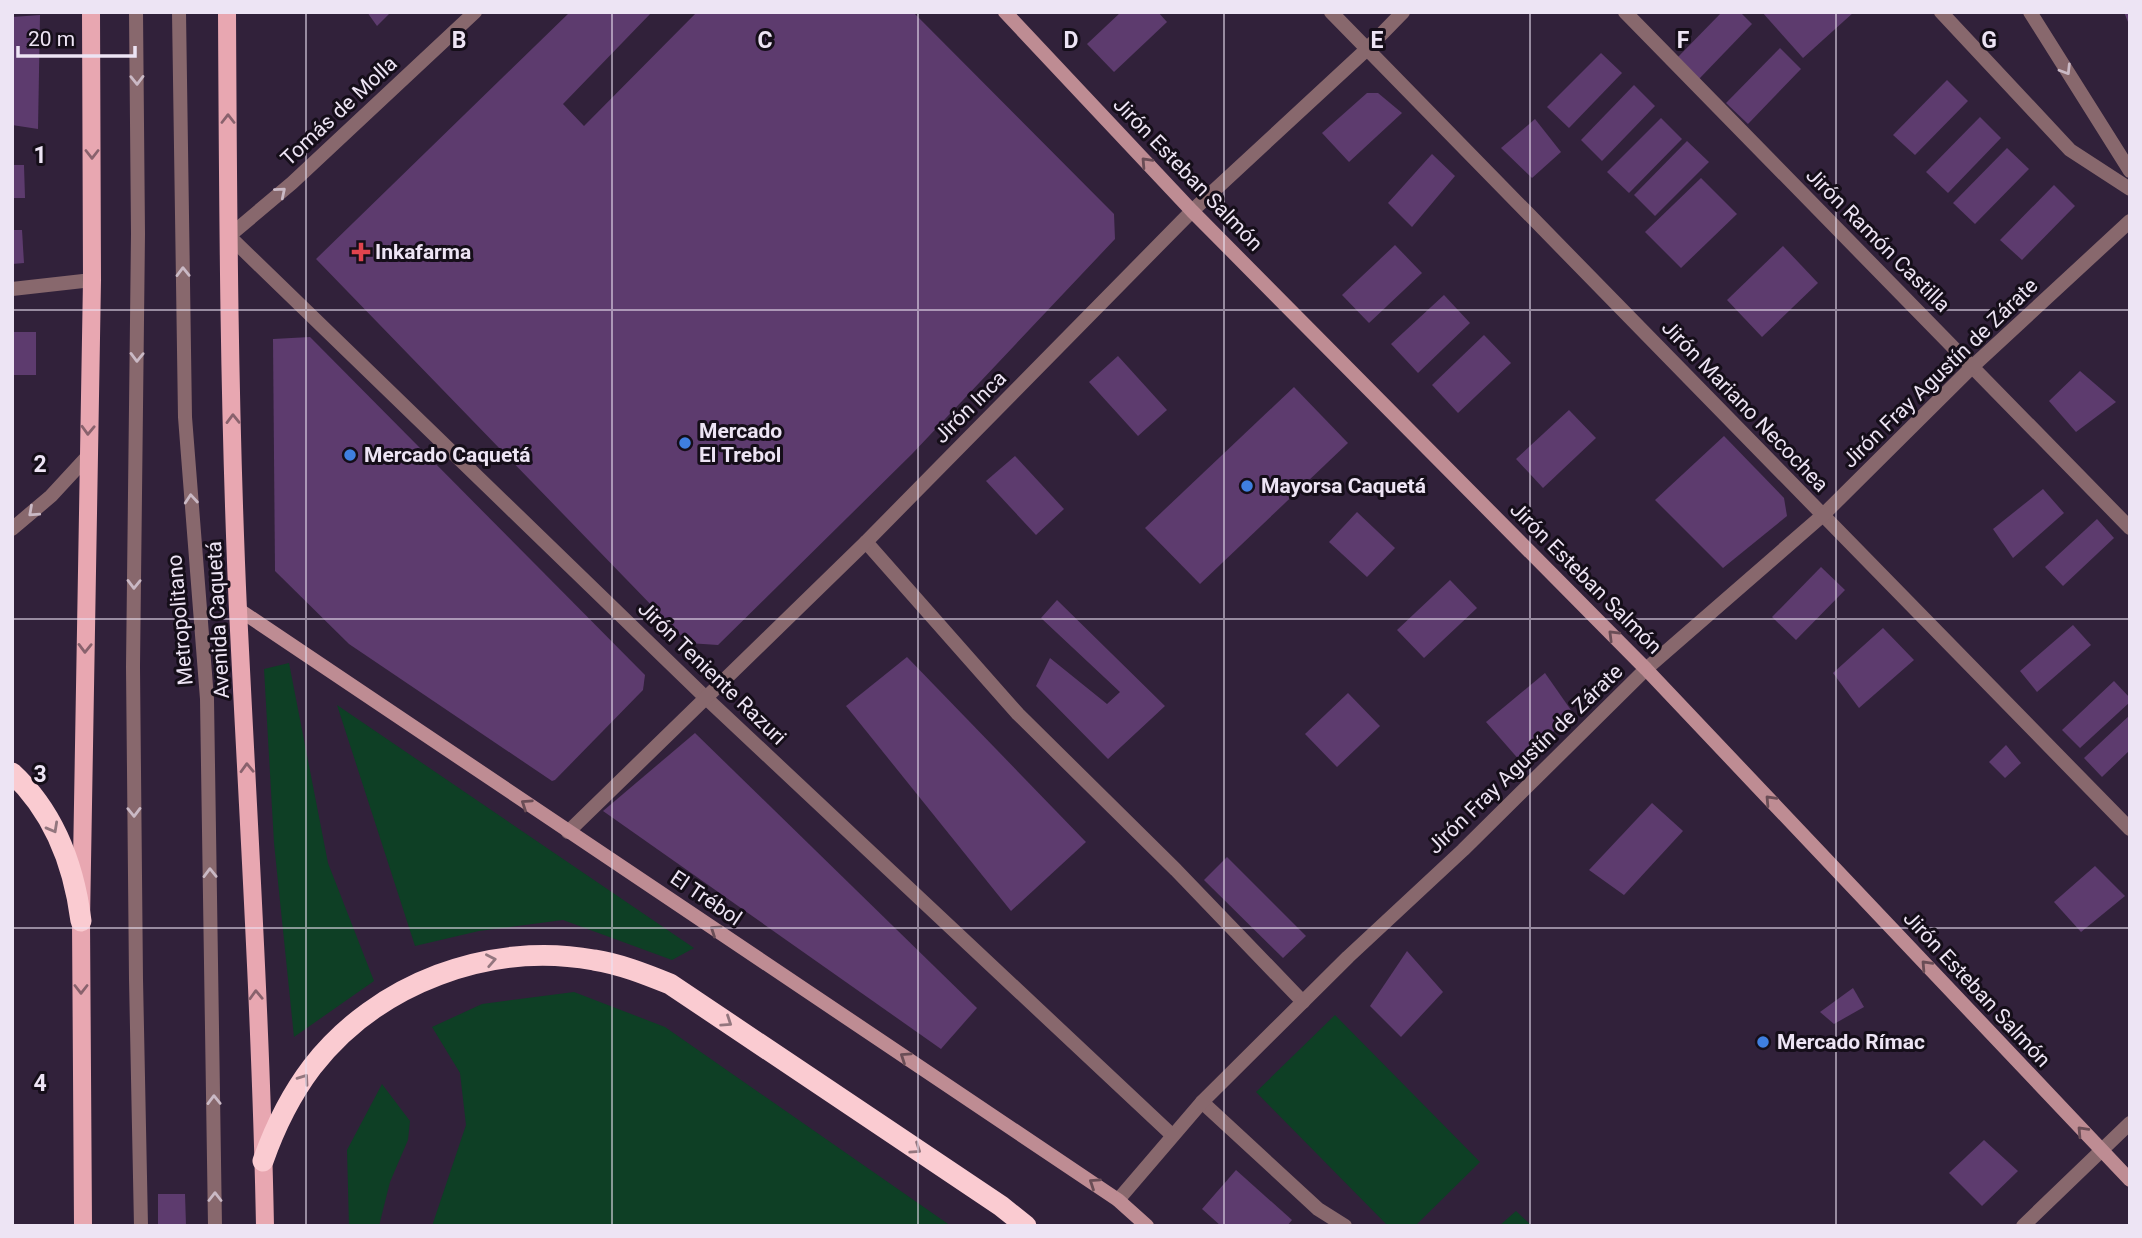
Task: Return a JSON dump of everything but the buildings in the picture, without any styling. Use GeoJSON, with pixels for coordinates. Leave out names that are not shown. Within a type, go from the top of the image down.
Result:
{"type":"FeatureCollection","features":[{"type":"Feature","properties":{"kind":"highway"},"geometry":{"type":"LineString","coordinates":[[12,773],[40,805],[55,832],[68,860],[77,890],[81,921]]}},
{"type":"Feature","properties":{"kind":"highway"},"geometry":{"type":"LineString","coordinates":[[263,1161],[275,1127],[306,1076],[338,1038],[366,1014],[396,994],[471,964],[511,956],[552,955],[593,959],[632,969],[670,984],[1001,1206],[1026,1226]]}},
{"type":"Feature","properties":{"kind":"main road"},"geometry":{"type":"LineString","coordinates":[[83,1226],[81,921],[92,279],[91,12]]}},
{"type":"Feature","properties":{"kind":"main road","name":"Avenida Caquetá"},"geometry":{"type":"LineString","coordinates":[[227,12],[229,236],[238,609],[246,742],[265,1226]]}},
{"type":"Feature","properties":{"kind":"street","name":"Metropolitano"},"geometry":{"type":"LineString","coordinates":[[136,12],[138,234],[133,667],[141,1226]]}},
{"type":"Feature","properties":{"kind":"street","name":"Metropolitano"},"geometry":{"type":"LineString","coordinates":[[179,12],[185,417],[207,699],[215,1226]]}},
{"type":"Feature","properties":{"kind":"street","name":"Tomás de Molla"},"geometry":{"type":"LineString","coordinates":[[229,236],[292,183],[475,12]]}},
{"type":"Feature","properties":{"kind":"street","name":"Jirón Esteban Salmón"},"geometry":{"type":"LineString","coordinates":[[1006,12],[1192,211],[1647,670],[2130,1180]]}},
{"type":"Feature","properties":{"kind":"street","name":"Jirón Mariano Necochea"},"geometry":{"type":"LineString","coordinates":[[1331,12],[2130,829]]}},
{"type":"Feature","properties":{"kind":"street","name":"Jirón Inca"},"geometry":{"type":"LineString","coordinates":[[568,832],[866,542],[1192,211],[1366,50],[1403,12]]}},
{"type":"Feature","properties":{"kind":"street","name":"Jirón Ramón Castilla"},"geometry":{"type":"LineString","coordinates":[[1625,12],[2130,528]]}},
{"type":"Feature","properties":{"kind":"street"},"geometry":{"type":"LineString","coordinates":[[1941,12],[2070,150],[2130,189]]}},
{"type":"Feature","properties":{"kind":"street"},"geometry":{"type":"LineString","coordinates":[[2030,12],[2130,171]]}},
{"type":"Feature","properties":{"kind":"street","name":"Jirón Fray Agustín de Zárate"},"geometry":{"type":"LineString","coordinates":[[1118,1200],[1202,1102],[1348,957],[1463,850],[1647,670],[1823,515],[1973,366],[2130,221]]}},
{"type":"Feature","properties":{"kind":"street","name":"Jirón Teniente Razuri"},"geometry":{"type":"LineString","coordinates":[[229,236],[705,697],[1172,1135]]}},
{"type":"Feature","properties":{"kind":"street"},"geometry":{"type":"LineString","coordinates":[[12,289],[92,279]]}},
{"type":"Feature","properties":{"kind":"street"},"geometry":{"type":"LineString","coordinates":[[12,529],[51,496],[88,457]]}},
{"type":"Feature","properties":{"kind":"street"},"geometry":{"type":"LineString","coordinates":[[866,542],[1018,714],[1176,870],[1303,1002]]}},
{"type":"Feature","properties":{"kind":"street","name":"El Trébol"},"geometry":{"type":"LineString","coordinates":[[238,609],[1118,1200],[1147,1226]]}},
{"type":"Feature","properties":{"kind":"street"},"geometry":{"type":"LineString","coordinates":[[1202,1102],[1318,1209],[1345,1226]]}},
{"type":"Feature","properties":{"kind":"street"},"geometry":{"type":"LineString","coordinates":[[2023,1226],[2130,1122]]}},
{"type":"Feature","properties":{"kind":"green space"},"geometry":{"type":"Polygon","coordinates":[[[289,663],[328,863],[374,981],[294,1037],[274,843],[264,669],[289,663]]]}},
{"type":"Feature","properties":{"kind":"green space"},"geometry":{"type":"Polygon","coordinates":[[[337,705],[694,948],[672,960],[563,920],[479,931],[415,946],[337,705]]]}},
{"type":"Feature","properties":{"kind":"green space"},"geometry":{"type":"Polygon","coordinates":[[[574,992],[665,1027],[951,1226],[432,1226],[466,1125],[460,1073],[432,1027],[482,1004],[574,992]]]}},
{"type":"Feature","properties":{"kind":"green space"},"geometry":{"type":"Polygon","coordinates":[[[1335,1015],[1480,1162],[1415,1226],[1388,1226],[1256,1092],[1335,1015]]]}},
{"type":"Feature","properties":{"kind":"green space"},"geometry":{"type":"Polygon","coordinates":[[[382,1084],[410,1121],[408,1140],[390,1182],[379,1226],[349,1226],[347,1150],[382,1084]]]}},
{"type":"Feature","properties":{"kind":"green space"},"geometry":{"type":"Polygon","coordinates":[[[1516,1211],[1532,1226],[1499,1226],[1516,1211]]]}},
{"type":"Feature","properties":{"kind":"place","name":"Inkafarma"},"geometry":{"type":"Point","coordinates":[361,252]}},
{"type":"Feature","properties":{"kind":"place","name":"Mercado El Trebol"},"geometry":{"type":"Point","coordinates":[685,443]}},
{"type":"Feature","properties":{"kind":"place","name":"Mercado Caquetá"},"geometry":{"type":"Point","coordinates":[350,455]}},
{"type":"Feature","properties":{"kind":"place","name":"Mayorsa Caquetá"},"geometry":{"type":"Point","coordinates":[1247,486]}},
{"type":"Feature","properties":{"kind":"place","name":"Mercado Rímac"},"geometry":{"type":"Point","coordinates":[1763,1042]}}]}
